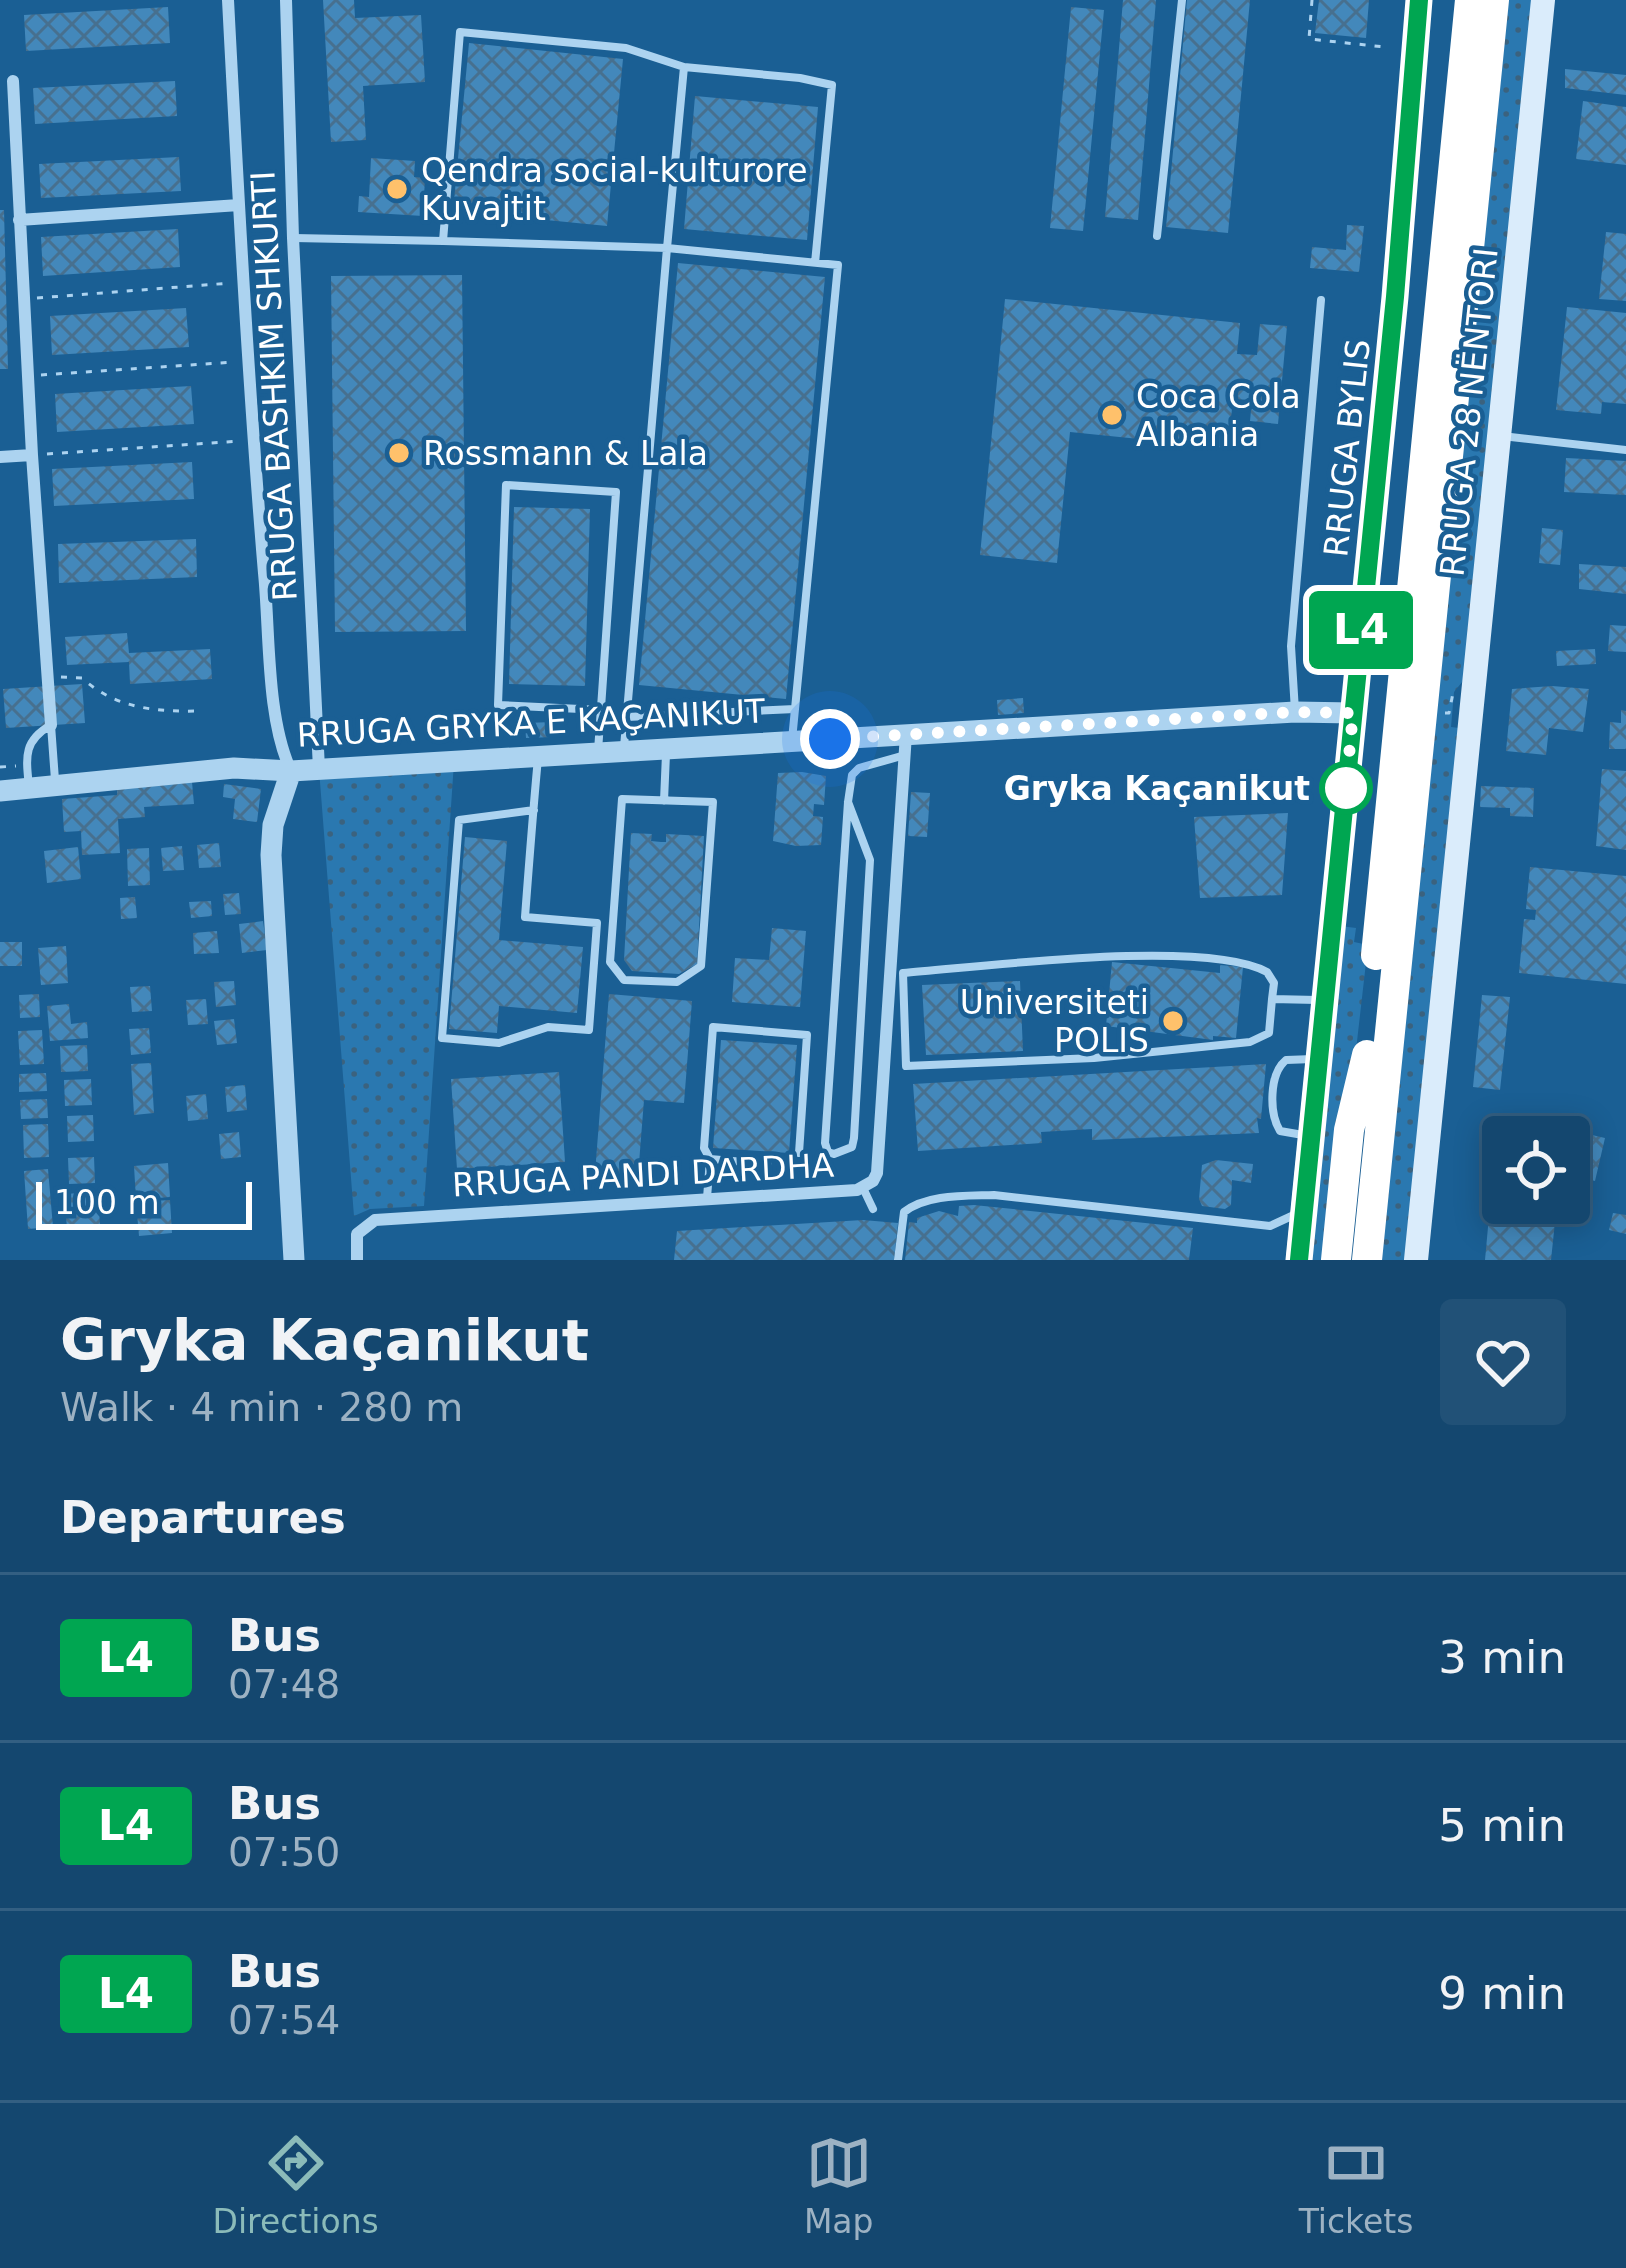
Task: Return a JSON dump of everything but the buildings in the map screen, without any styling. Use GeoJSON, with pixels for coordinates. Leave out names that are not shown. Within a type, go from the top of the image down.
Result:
{"type":"FeatureCollection","features":[{"type":"Feature","properties":{"kind":"highway"},"geometry":{"type":"LineString","coordinates":[[1347,1260],[1470,0]]}},
{"type":"Feature","properties":{"kind":"highway"},"geometry":{"type":"LineString","coordinates":[[1367,1260],[1494,0]]}},
{"type":"Feature","properties":{"kind":"highway"},"geometry":{"type":"LineString","coordinates":[[1336,1260],[1349,1130],[1366,1055]]}},
{"type":"Feature","properties":{"kind":"main road","name":"RRUGA BYLIS"},"geometry":{"type":"LineString","coordinates":[[1298,1260],[1395,297],[1418,0]]}},
{"type":"Feature","properties":{"kind":"main road","name":"RRUGA 28 NËNTORI"},"geometry":{"type":"LineString","coordinates":[[1416,1260],[1499,435],[1541,95],[1543,0]]}},
{"type":"Feature","properties":{"kind":"street"},"geometry":{"type":"LineString","coordinates":[[228,0],[248,361],[276,711],[282,751],[291,770],[273,825],[271,855],[294,1260]]}},
{"type":"Feature","properties":{"kind":"street","name":"RRUGA BASHKIM SHKURTI"},"geometry":{"type":"LineString","coordinates":[[286,0],[292,238],[319,769]]}},
{"type":"Feature","properties":{"kind":"street"},"geometry":{"type":"LineString","coordinates":[[13,81],[51,725]]}},
{"type":"Feature","properties":{"kind":"street"},"geometry":{"type":"LineString","coordinates":[[20,220],[239,205]]}},
{"type":"Feature","properties":{"kind":"street"},"geometry":{"type":"LineString","coordinates":[[0,457],[32,455]]}},
{"type":"Feature","properties":{"kind":"street","name":"RRUGA GRYKA E KAÇANIKUT"},"geometry":{"type":"LineString","coordinates":[[0,790],[28,777],[56,787],[234,768],[319,769],[792,741],[906,744],[1295,712],[1353,713]]}},
{"type":"Feature","properties":{"kind":"street","name":"RRUGA PANDI DARDHA"},"geometry":{"type":"LineString","coordinates":[[357,1260],[357,1234],[375,1220],[863,1188],[877,1173],[906,744]]}},
{"type":"Feature","properties":{"kind":"lane"},"geometry":{"type":"LineString","coordinates":[[1157,236],[1182,0]]}},
{"type":"Feature","properties":{"kind":"lane"},"geometry":{"type":"LineString","coordinates":[[443,241],[460,32],[626,48],[684,67],[832,85],[815,262]]}},
{"type":"Feature","properties":{"kind":"lane"},"geometry":{"type":"LineString","coordinates":[[624,751],[684,67]]}},
{"type":"Feature","properties":{"kind":"lane"},"geometry":{"type":"LineString","coordinates":[[292,238],[668,248],[838,265],[792,741]]}},
{"type":"Feature","properties":{"kind":"lane"},"geometry":{"type":"LineString","coordinates":[[1295,712],[1291,646],[1321,300]]}},
{"type":"Feature","properties":{"kind":"lane"},"geometry":{"type":"LineString","coordinates":[[1499,435],[1626,450]]}},
{"type":"Feature","properties":{"kind":"lane"},"geometry":{"type":"LineString","coordinates":[[598,753],[601,710],[616,492],[506,485],[498,705],[601,710]]}},
{"type":"Feature","properties":{"kind":"lane"},"geometry":{"type":"LineString","coordinates":[[627,717],[795,709]]}},
{"type":"Feature","properties":{"kind":"lane"},"geometry":{"type":"LineString","coordinates":[[28,777],[26,750],[35,735],[51,725],[56,787]]}},
{"type":"Feature","properties":{"kind":"lane"},"geometry":{"type":"LineString","coordinates":[[848,802],[870,860],[854,1138],[852,1147],[834,1154],[825,1143],[849,783],[859,768],[906,744]]}},
{"type":"Feature","properties":{"kind":"lane"},"geometry":{"type":"LineString","coordinates":[[664,801],[667,748]]}},
{"type":"Feature","properties":{"kind":"lane"},"geometry":{"type":"LineString","coordinates":[[534,810],[459,820],[442,1038],[499,1042],[548,1028],[589,1030],[597,923],[525,917],[534,810],[538,757]]}},
{"type":"Feature","properties":{"kind":"lane"},"geometry":{"type":"LineString","coordinates":[[622,799],[664,801],[713,802],[701,966],[677,982],[624,980],[610,962],[622,799]]}},
{"type":"Feature","properties":{"kind":"lane"},"geometry":{"type":"LineString","coordinates":[[1103,958],[1213,959],[1267,972],[1274,982],[1272,999],[1269,1033],[1250,1042],[1094,1058],[906,1066],[903,974],[1103,958]]}},
{"type":"Feature","properties":{"kind":"lane"},"geometry":{"type":"LineString","coordinates":[[1272,999],[1324,1000]]}},
{"type":"Feature","properties":{"kind":"lane"},"geometry":{"type":"LineString","coordinates":[[707,1198],[710,1159],[704,1148],[713,1027],[807,1035],[799,1153]]}},
{"type":"Feature","properties":{"kind":"lane"},"geometry":{"type":"LineString","coordinates":[[1311,1136],[1280,1131],[1272,1118],[1276,1072],[1286,1060],[1318,1059]]}},
{"type":"Feature","properties":{"kind":"lane"},"geometry":{"type":"LineString","coordinates":[[710,1159],[768,1165]]}},
{"type":"Feature","properties":{"kind":"lane"},"geometry":{"type":"LineString","coordinates":[[863,1188],[873,1208]]}},
{"type":"Feature","properties":{"kind":"lane"},"geometry":{"type":"LineString","coordinates":[[898,1260],[904,1212],[919,1203],[954,1196],[994,1195],[1254,1225],[1278,1231],[1298,1260]]}},
{"type":"Feature","properties":{"kind":"lane"},"geometry":{"type":"LineString","coordinates":[[1278,1231],[1304,1206]]}},
{"type":"Feature","properties":{"kind":"path"},"geometry":{"type":"LineString","coordinates":[[1312,0],[1309,39],[1385,47]]}},
{"type":"Feature","properties":{"kind":"path"},"geometry":{"type":"LineString","coordinates":[[23,299],[243,282]]}},
{"type":"Feature","properties":{"kind":"path"},"geometry":{"type":"LineString","coordinates":[[28,376],[248,361]]}},
{"type":"Feature","properties":{"kind":"path"},"geometry":{"type":"LineString","coordinates":[[32,455],[254,440]]}},
{"type":"Feature","properties":{"kind":"path"},"geometry":{"type":"LineString","coordinates":[[48,677],[82,678],[101,695],[144,708],[201,711]]}},
{"type":"Feature","properties":{"kind":"path"},"geometry":{"type":"LineString","coordinates":[[1449,713],[1451,696]]}},
{"type":"Feature","properties":{"kind":"path"},"geometry":{"type":"LineString","coordinates":[[0,767],[28,777]]}},
{"type":"Feature","properties":{"kind":"shaded area"},"geometry":{"type":"Polygon","coordinates":[[[1503,0],[1533,0],[1466,677],[1454,692],[1451,727],[1459,728],[1407,1260],[1379,1260],[1503,0]]]}},
{"type":"Feature","properties":{"kind":"shaded area"},"geometry":{"type":"Polygon","coordinates":[[[454,762],[424,1206],[370,1209],[354,1216],[319,769],[454,762]]]}},
{"type":"Feature","properties":{"kind":"shaded area"},"geometry":{"type":"Polygon","coordinates":[[[1340,926],[1356,928],[1354,942],[1368,945],[1332,1260],[1307,1260],[1340,926]]]}},
{"type":"Feature","properties":{"kind":"bus line","name":"L4"},"geometry":{"type":"LineString","coordinates":[[1299,1260],[1395,297],[1419,0]]}},
{"type":"Feature","properties":{"kind":"place","name":"Qendra social-kulturore Kuvajtit"},"geometry":{"type":"Point","coordinates":[397,189]}},
{"type":"Feature","properties":{"kind":"place","name":"Coca Cola Albania"},"geometry":{"type":"Point","coordinates":[1112,415]}},
{"type":"Feature","properties":{"kind":"place","name":"Rossmann & Lala"},"geometry":{"type":"Point","coordinates":[399,453]}},
{"type":"Feature","properties":{"kind":"place","name":"Gryka Kaçanikut"},"geometry":{"type":"Point","coordinates":[1346,788]}},
{"type":"Feature","properties":{"kind":"place","name":"Universiteti POLIS"},"geometry":{"type":"Point","coordinates":[1173,1021]}},
{"type":"Feature","properties":{"kind":"route"},"geometry":{"type":"LineString","coordinates":[[830,739],[1295,712],[1353,713],[1346,788]]}}]}
